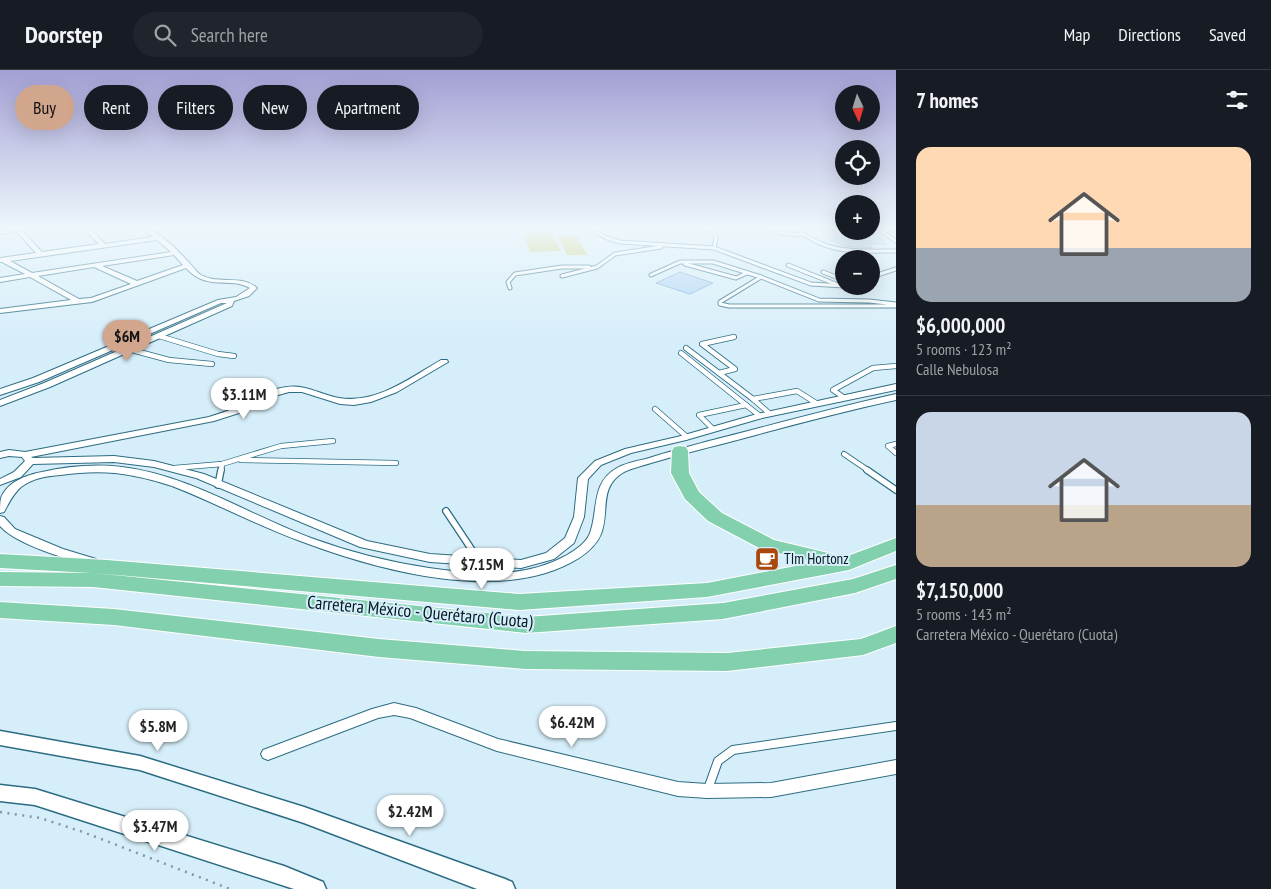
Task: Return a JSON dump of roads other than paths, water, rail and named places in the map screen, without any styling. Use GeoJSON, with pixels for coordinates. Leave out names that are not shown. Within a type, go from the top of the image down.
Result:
{"type":"FeatureCollection","features":[{"type":"Feature","properties":{"kind":"highway"},"geometry":{"type":"LineString","coordinates":[[683,444],[680,473],[692,495],[715,517],[768,545],[849,563]]}},
{"type":"Feature","properties":{"kind":"highway"},"geometry":{"type":"LineString","coordinates":[[0,561],[107,567],[519,602],[707,590],[849,563],[896,544]]}},
{"type":"Feature","properties":{"kind":"highway","name":"Carretera México - Querétaro (Cuota)"},"geometry":{"type":"LineString","coordinates":[[0,579],[93,580],[526,625],[723,611],[855,586],[896,572]]}},
{"type":"Feature","properties":{"kind":"highway"},"geometry":{"type":"LineString","coordinates":[[0,610],[114,617],[379,648],[525,660],[727,662],[862,647],[896,634]]}},
{"type":"Feature","properties":{"kind":"street"},"geometry":{"type":"LineString","coordinates":[[12,265],[79,302]]}},
{"type":"Feature","properties":{"kind":"street"},"geometry":{"type":"LineString","coordinates":[[0,280],[101,265]]}},
{"type":"Feature","properties":{"kind":"street"},"geometry":{"type":"LineString","coordinates":[[0,311],[92,300],[187,265]]}},
{"type":"Feature","properties":{"kind":"street"},"geometry":{"type":"LineString","coordinates":[[0,392],[90,357],[220,301],[231,301],[249,294],[254,288],[248,284],[208,281],[197,276],[188,265]]}},
{"type":"Feature","properties":{"kind":"street"},"geometry":{"type":"LineString","coordinates":[[96,266],[137,284]]}},
{"type":"Feature","properties":{"kind":"street"},"geometry":{"type":"LineString","coordinates":[[0,403],[47,385],[230,305],[231,301]]}},
{"type":"Feature","properties":{"kind":"street"},"geometry":{"type":"LineString","coordinates":[[90,357],[100,361]]}},
{"type":"Feature","properties":{"kind":"street"},"geometry":{"type":"LineString","coordinates":[[27,458],[211,419],[235,411],[262,397],[287,389],[304,388],[330,399],[350,403],[364,402],[385,395],[444,362]]}},
{"type":"Feature","properties":{"kind":"street"},"geometry":{"type":"LineString","coordinates":[[0,483],[25,475],[74,470],[127,470],[178,484],[306,539],[369,560],[428,572],[470,577],[506,578],[526,575],[568,560],[591,542],[597,529],[601,496],[609,478],[620,470],[683,444],[713,429],[799,406],[896,387]]}},
{"type":"Feature","properties":{"kind":"street"},"geometry":{"type":"LineString","coordinates":[[0,455],[9,453],[27,458],[114,459],[172,468],[200,476],[239,494],[364,544],[430,558],[520,564],[550,556],[570,540],[579,517],[583,478],[598,463],[628,451],[683,444],[896,397]]}},
{"type":"Feature","properties":{"kind":"street"},"geometry":{"type":"LineString","coordinates":[[799,406],[813,416]]}},
{"type":"Feature","properties":{"kind":"street"},"geometry":{"type":"LineString","coordinates":[[0,510],[3,495],[25,475],[27,458]]}},
{"type":"Feature","properties":{"kind":"street"},"geometry":{"type":"LineString","coordinates":[[0,483],[14,487]]}},
{"type":"Feature","properties":{"kind":"street"},"geometry":{"type":"LineString","coordinates":[[222,503],[239,494]]}},
{"type":"Feature","properties":{"kind":"street"},"geometry":{"type":"LineString","coordinates":[[0,519],[11,531],[19,535],[59,552],[107,567]]}},
{"type":"Feature","properties":{"kind":"street"},"geometry":{"type":"LineString","coordinates":[[428,572],[430,558]]}},
{"type":"Feature","properties":{"kind":"street"},"geometry":{"type":"LineString","coordinates":[[268,754],[377,713],[394,709],[411,712],[497,745],[678,789],[707,791],[771,790],[896,767]]}},
{"type":"Feature","properties":{"kind":"street"},"geometry":{"type":"LineString","coordinates":[[0,738],[140,763],[304,815],[505,889]]}},
{"type":"Feature","properties":{"kind":"street"},"geometry":{"type":"LineString","coordinates":[[0,792],[35,796],[284,875],[316,889]]}},
{"type":"Feature","properties":{"kind":"lane"},"geometry":{"type":"LineString","coordinates":[[562,276],[599,265]]}},
{"type":"Feature","properties":{"kind":"lane"},"geometry":{"type":"LineString","coordinates":[[650,275],[673,265]]}},
{"type":"Feature","properties":{"kind":"lane"},"geometry":{"type":"LineString","coordinates":[[691,265],[736,278],[747,273]]}},
{"type":"Feature","properties":{"kind":"lane"},"geometry":{"type":"LineString","coordinates":[[723,265],[761,277],[819,300],[869,301],[896,305]]}},
{"type":"Feature","properties":{"kind":"lane"},"geometry":{"type":"LineString","coordinates":[[760,265],[811,284],[835,286]]}},
{"type":"Feature","properties":{"kind":"lane"},"geometry":{"type":"LineString","coordinates":[[789,265],[835,283]]}},
{"type":"Feature","properties":{"kind":"lane"},"geometry":{"type":"LineString","coordinates":[[510,288],[508,282],[514,274],[562,267],[597,267]]}},
{"type":"Feature","properties":{"kind":"lane"},"geometry":{"type":"LineString","coordinates":[[880,274],[896,269]]}},
{"type":"Feature","properties":{"kind":"lane"},"geometry":{"type":"LineString","coordinates":[[823,272],[835,277]]}},
{"type":"Feature","properties":{"kind":"lane"},"geometry":{"type":"LineString","coordinates":[[761,277],[720,302],[720,304],[729,306],[816,307],[896,305]]}},
{"type":"Feature","properties":{"kind":"lane"},"geometry":{"type":"LineString","coordinates":[[801,306],[814,298]]}},
{"type":"Feature","properties":{"kind":"lane"},"geometry":{"type":"LineString","coordinates":[[816,307],[819,300]]}},
{"type":"Feature","properties":{"kind":"lane"},"geometry":{"type":"LineString","coordinates":[[869,301],[876,306]]}},
{"type":"Feature","properties":{"kind":"lane"},"geometry":{"type":"LineString","coordinates":[[159,336],[218,354],[234,356]]}},
{"type":"Feature","properties":{"kind":"lane"},"geometry":{"type":"LineString","coordinates":[[718,373],[735,369],[702,344],[734,337]]}},
{"type":"Feature","properties":{"kind":"lane"},"geometry":{"type":"LineString","coordinates":[[686,348],[753,399],[764,415]]}},
{"type":"Feature","properties":{"kind":"lane"},"geometry":{"type":"LineString","coordinates":[[128,349],[170,360],[212,364]]}},
{"type":"Feature","properties":{"kind":"lane"},"geometry":{"type":"LineString","coordinates":[[681,353],[746,405],[764,415]]}},
{"type":"Feature","properties":{"kind":"lane"},"geometry":{"type":"LineString","coordinates":[[842,397],[832,390],[873,368],[896,366]]}},
{"type":"Feature","properties":{"kind":"lane"},"geometry":{"type":"LineString","coordinates":[[753,399],[797,391],[816,403]]}},
{"type":"Feature","properties":{"kind":"lane"},"geometry":{"type":"LineString","coordinates":[[713,429],[699,416],[746,405]]}},
{"type":"Feature","properties":{"kind":"lane"},"geometry":{"type":"LineString","coordinates":[[655,410],[683,444]]}},
{"type":"Feature","properties":{"kind":"lane"},"geometry":{"type":"LineString","coordinates":[[172,468],[222,464],[281,446],[333,441]]}},
{"type":"Feature","properties":{"kind":"lane"},"geometry":{"type":"LineString","coordinates":[[896,444],[888,446],[896,453]]}},
{"type":"Feature","properties":{"kind":"lane"},"geometry":{"type":"LineString","coordinates":[[844,454],[896,490]]}},
{"type":"Feature","properties":{"kind":"lane"},"geometry":{"type":"LineString","coordinates":[[236,460],[396,463]]}},
{"type":"Feature","properties":{"kind":"lane"},"geometry":{"type":"LineString","coordinates":[[218,485],[222,464]]}},
{"type":"Feature","properties":{"kind":"lane"},"geometry":{"type":"LineString","coordinates":[[446,510],[480,562]]}},
{"type":"Feature","properties":{"kind":"lane"},"geometry":{"type":"LineString","coordinates":[[707,791],[714,766],[722,755],[733,750],[780,745],[896,726]]}},
{"type":"Feature","properties":{"kind":"place","name":"TIm Hortonz"},"geometry":{"type":"Point","coordinates":[767,559]}}]}
